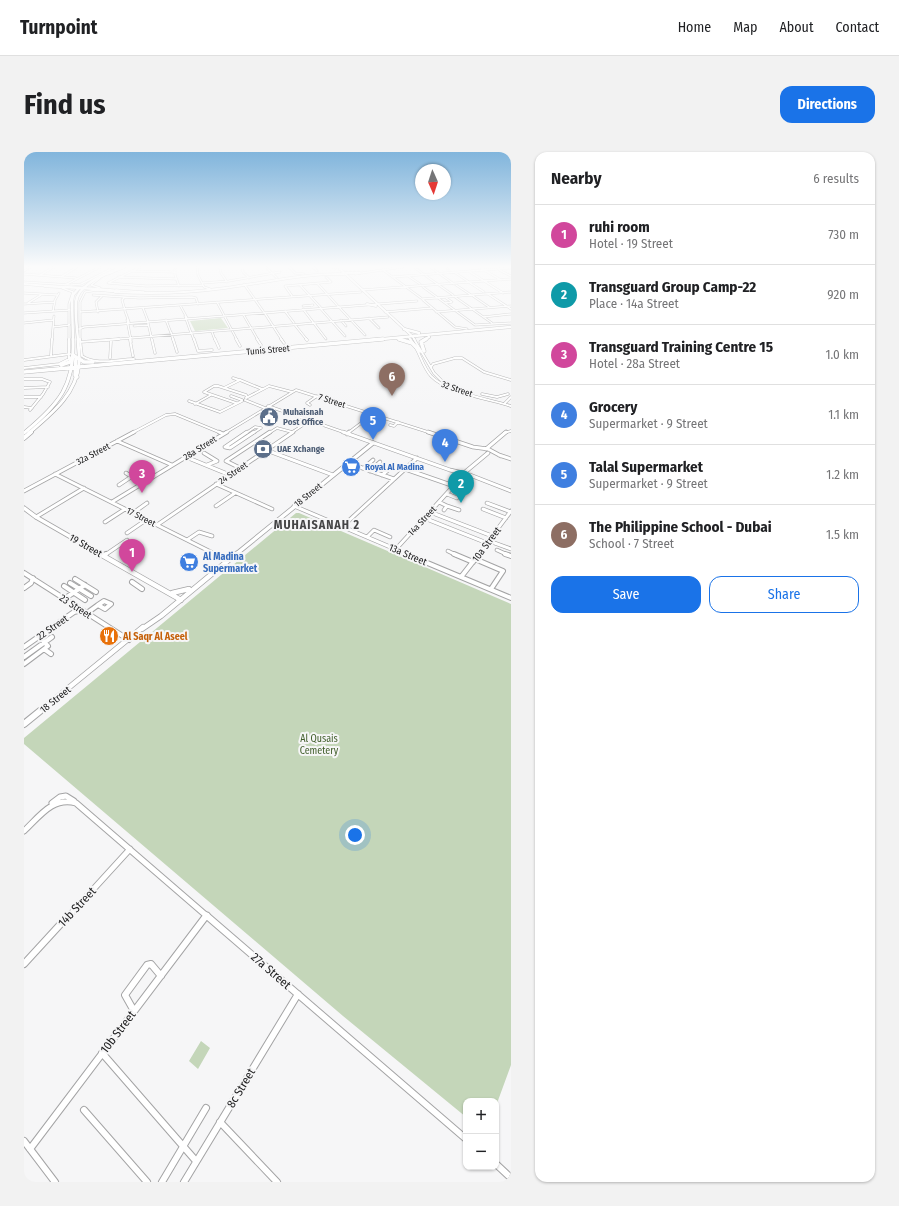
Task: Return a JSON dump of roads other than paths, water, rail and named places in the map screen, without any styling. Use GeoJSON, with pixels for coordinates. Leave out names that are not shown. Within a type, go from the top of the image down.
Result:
{"type":"FeatureCollection","features":[{"type":"Feature","properties":{"kind":"main road"},"geometry":{"type":"LineString","coordinates":[[55,368],[69,363],[72,354],[71,315]]}},
{"type":"Feature","properties":{"kind":"main road"},"geometry":{"type":"LineString","coordinates":[[24,434],[55,404],[64,391],[76,366],[80,346],[79,315]]}},
{"type":"Feature","properties":{"kind":"main road","name":"Tunis Street"},"geometry":{"type":"LineString","coordinates":[[101,362],[391,336],[409,336],[494,325],[511,325]]}},
{"type":"Feature","properties":{"kind":"main road","name":"Tunis Street"},"geometry":{"type":"LineString","coordinates":[[24,370],[358,342],[511,325]]}},
{"type":"Feature","properties":{"kind":"main road"},"geometry":{"type":"LineString","coordinates":[[391,336],[401,334],[403,330],[426,333]]}},
{"type":"Feature","properties":{"kind":"main road"},"geometry":{"type":"LineString","coordinates":[[422,351],[424,349],[421,342],[423,340],[430,336],[448,333]]}},
{"type":"Feature","properties":{"kind":"main road"},"geometry":{"type":"LineString","coordinates":[[358,342],[400,339],[411,342],[422,351]]}},
{"type":"Feature","properties":{"kind":"main road"},"geometry":{"type":"LineString","coordinates":[[72,354],[76,356],[75,375],[77,377]]}},
{"type":"Feature","properties":{"kind":"main road"},"geometry":{"type":"LineString","coordinates":[[78,358],[86,362],[101,362]]}},
{"type":"Feature","properties":{"kind":"main road"},"geometry":{"type":"LineString","coordinates":[[33,371],[101,362]]}},
{"type":"Feature","properties":{"kind":"main road"},"geometry":{"type":"LineString","coordinates":[[24,438],[40,426],[59,406],[72,388],[77,377],[84,369],[96,365]]}},
{"type":"Feature","properties":{"kind":"main road"},"geometry":{"type":"LineString","coordinates":[[55,368],[67,370],[71,375]]}},
{"type":"Feature","properties":{"kind":"main road","name":"Tunis Street"},"geometry":{"type":"LineString","coordinates":[[24,370],[33,371],[55,368]]}},
{"type":"Feature","properties":{"kind":"street"},"geometry":{"type":"LineString","coordinates":[[70,315],[71,334]]}},
{"type":"Feature","properties":{"kind":"street"},"geometry":{"type":"LineString","coordinates":[[79,315],[80,346],[83,358],[95,361],[134,358],[126,315]]}},
{"type":"Feature","properties":{"kind":"street"},"geometry":{"type":"LineString","coordinates":[[146,315],[155,353]]}},
{"type":"Feature","properties":{"kind":"street"},"geometry":{"type":"LineString","coordinates":[[185,315],[198,350],[212,350]]}},
{"type":"Feature","properties":{"kind":"street"},"geometry":{"type":"LineString","coordinates":[[79,327],[148,323],[186,318],[233,315]]}},
{"type":"Feature","properties":{"kind":"street"},"geometry":{"type":"LineString","coordinates":[[244,315],[261,345]]}},
{"type":"Feature","properties":{"kind":"street"},"geometry":{"type":"LineString","coordinates":[[265,315],[284,343]]}},
{"type":"Feature","properties":{"kind":"street"},"geometry":{"type":"LineString","coordinates":[[287,315],[307,340]]}},
{"type":"Feature","properties":{"kind":"street"},"geometry":{"type":"LineString","coordinates":[[308,315],[326,338]]}},
{"type":"Feature","properties":{"kind":"street"},"geometry":{"type":"LineString","coordinates":[[327,315],[345,336]]}},
{"type":"Feature","properties":{"kind":"street"},"geometry":{"type":"LineString","coordinates":[[346,315],[365,335]]}},
{"type":"Feature","properties":{"kind":"street"},"geometry":{"type":"LineString","coordinates":[[80,346],[85,343],[151,335],[212,332],[382,317],[384,315]]}},
{"type":"Feature","properties":{"kind":"street","name":"32 Street"},"geometry":{"type":"LineString","coordinates":[[386,315],[409,336],[422,351],[434,375],[441,381],[453,387],[511,404]]}},
{"type":"Feature","properties":{"kind":"street","name":"32 Street"},"geometry":{"type":"LineString","coordinates":[[386,315],[403,330]]}},
{"type":"Feature","properties":{"kind":"street"},"geometry":{"type":"LineString","coordinates":[[441,315],[455,327],[467,329]]}},
{"type":"Feature","properties":{"kind":"street"},"geometry":{"type":"LineString","coordinates":[[461,315],[474,325],[494,325]]}},
{"type":"Feature","properties":{"kind":"street"},"geometry":{"type":"LineString","coordinates":[[480,315],[494,325]]}},
{"type":"Feature","properties":{"kind":"street"},"geometry":{"type":"LineString","coordinates":[[483,317],[501,315]]}},
{"type":"Feature","properties":{"kind":"street"},"geometry":{"type":"LineString","coordinates":[[51,355],[54,316]]}},
{"type":"Feature","properties":{"kind":"street"},"geometry":{"type":"LineString","coordinates":[[224,316],[240,346]]}},
{"type":"Feature","properties":{"kind":"street"},"geometry":{"type":"LineString","coordinates":[[369,318],[379,328]]}},
{"type":"Feature","properties":{"kind":"street"},"geometry":{"type":"LineString","coordinates":[[24,323],[53,320]]}},
{"type":"Feature","properties":{"kind":"street"},"geometry":{"type":"LineString","coordinates":[[167,320],[177,352]]}},
{"type":"Feature","properties":{"kind":"street"},"geometry":{"type":"LineString","coordinates":[[341,320],[346,326]]}},
{"type":"Feature","properties":{"kind":"street"},"geometry":{"type":"LineString","coordinates":[[134,327],[148,323]]}},
{"type":"Feature","properties":{"kind":"street"},"geometry":{"type":"LineString","coordinates":[[145,327],[148,323]]}},
{"type":"Feature","properties":{"kind":"street"},"geometry":{"type":"LineString","coordinates":[[53,327],[70,325]]}},
{"type":"Feature","properties":{"kind":"street"},"geometry":{"type":"LineString","coordinates":[[452,330],[455,327]]}},
{"type":"Feature","properties":{"kind":"street"},"geometry":{"type":"LineString","coordinates":[[151,335],[154,332]]}},
{"type":"Feature","properties":{"kind":"street"},"geometry":{"type":"LineString","coordinates":[[212,332],[219,348]]}},
{"type":"Feature","properties":{"kind":"street"},"geometry":{"type":"LineString","coordinates":[[110,341],[110,359]]}},
{"type":"Feature","properties":{"kind":"street","name":"32 Street"},"geometry":{"type":"LineString","coordinates":[[422,351],[430,375],[437,382],[452,389],[500,401]]}},
{"type":"Feature","properties":{"kind":"street"},"geometry":{"type":"LineString","coordinates":[[24,360],[46,358],[51,355],[72,354],[69,360],[59,364],[24,370]]}},
{"type":"Feature","properties":{"kind":"street"},"geometry":{"type":"LineString","coordinates":[[431,367],[432,364],[454,358],[461,358],[487,373],[511,380]]}},
{"type":"Feature","properties":{"kind":"street"},"geometry":{"type":"LineString","coordinates":[[427,359],[433,362],[441,362]]}},
{"type":"Feature","properties":{"kind":"street"},"geometry":{"type":"LineString","coordinates":[[233,378],[262,389]]}},
{"type":"Feature","properties":{"kind":"street"},"geometry":{"type":"LineString","coordinates":[[24,379],[44,379],[50,382],[41,397],[31,409],[24,407]]}},
{"type":"Feature","properties":{"kind":"street"},"geometry":{"type":"LineString","coordinates":[[224,388],[239,380]]}},
{"type":"Feature","properties":{"kind":"street"},"geometry":{"type":"LineString","coordinates":[[236,403],[204,392],[215,386],[247,397]]}},
{"type":"Feature","properties":{"kind":"street"},"geometry":{"type":"LineString","coordinates":[[189,401],[220,412],[236,403],[244,401],[247,397],[262,389],[271,386],[290,393]]}},
{"type":"Feature","properties":{"kind":"street"},"geometry":{"type":"LineString","coordinates":[[24,388],[48,387]]}},
{"type":"Feature","properties":{"kind":"street","name":"28a Street"},"geometry":{"type":"LineString","coordinates":[[112,502],[290,393],[296,391],[305,392]]}},
{"type":"Feature","properties":{"kind":"street"},"geometry":{"type":"LineString","coordinates":[[500,401],[511,391]]}},
{"type":"Feature","properties":{"kind":"street","name":"7 Street"},"geometry":{"type":"LineString","coordinates":[[305,392],[490,452]]}},
{"type":"Feature","properties":{"kind":"street"},"geometry":{"type":"LineString","coordinates":[[476,393],[497,397],[508,394]]}},
{"type":"Feature","properties":{"kind":"street"},"geometry":{"type":"LineString","coordinates":[[195,404],[211,395]]}},
{"type":"Feature","properties":{"kind":"street"},"geometry":{"type":"LineString","coordinates":[[231,396],[309,421],[371,444],[462,473],[511,491]]}},
{"type":"Feature","properties":{"kind":"street"},"geometry":{"type":"LineString","coordinates":[[310,405],[307,403],[318,396]]}},
{"type":"Feature","properties":{"kind":"street"},"geometry":{"type":"LineString","coordinates":[[24,397],[41,397]]}},
{"type":"Feature","properties":{"kind":"street"},"geometry":{"type":"LineString","coordinates":[[505,403],[511,397]]}},
{"type":"Feature","properties":{"kind":"street"},"geometry":{"type":"LineString","coordinates":[[347,434],[373,414]]}},
{"type":"Feature","properties":{"kind":"street","name":"32a Street"},"geometry":{"type":"LineString","coordinates":[[24,491],[162,417],[169,415],[178,416],[224,433]]}},
{"type":"Feature","properties":{"kind":"street","name":"24 Street"},"geometry":{"type":"LineString","coordinates":[[157,525],[309,421]]}},
{"type":"Feature","properties":{"kind":"street"},"geometry":{"type":"LineString","coordinates":[[390,425],[394,426],[398,422]]}},
{"type":"Feature","properties":{"kind":"street"},"geometry":{"type":"LineString","coordinates":[[233,446],[261,428],[255,427],[228,444],[233,446],[243,450]]}},
{"type":"Feature","properties":{"kind":"street"},"geometry":{"type":"LineString","coordinates":[[240,468],[226,461],[278,428],[292,432]]}},
{"type":"Feature","properties":{"kind":"street"},"geometry":{"type":"LineString","coordinates":[[481,457],[490,452],[492,446],[503,433],[511,431]]}},
{"type":"Feature","properties":{"kind":"street"},"geometry":{"type":"LineString","coordinates":[[245,433],[260,439]]}},
{"type":"Feature","properties":{"kind":"street"},"geometry":{"type":"LineString","coordinates":[[117,441],[172,465]]}},
{"type":"Feature","properties":{"kind":"street","name":"18 Street"},"geometry":{"type":"LineString","coordinates":[[142,629],[161,616],[371,444]]}},
{"type":"Feature","properties":{"kind":"street"},"geometry":{"type":"LineString","coordinates":[[468,476],[484,450],[492,446]]}},
{"type":"Feature","properties":{"kind":"street"},"geometry":{"type":"LineString","coordinates":[[267,450],[332,476]]}},
{"type":"Feature","properties":{"kind":"street"},"geometry":{"type":"LineString","coordinates":[[490,452],[511,459]]}},
{"type":"Feature","properties":{"kind":"street"},"geometry":{"type":"LineString","coordinates":[[204,453],[217,461],[207,465]]}},
{"type":"Feature","properties":{"kind":"street"},"geometry":{"type":"LineString","coordinates":[[187,456],[230,475]]}},
{"type":"Feature","properties":{"kind":"street"},"geometry":{"type":"LineString","coordinates":[[343,526],[417,458]]}},
{"type":"Feature","properties":{"kind":"street"},"geometry":{"type":"LineString","coordinates":[[364,468],[373,460]]}},
{"type":"Feature","properties":{"kind":"street"},"geometry":{"type":"LineString","coordinates":[[348,462],[394,479]]}},
{"type":"Feature","properties":{"kind":"street"},"geometry":{"type":"LineString","coordinates":[[370,470],[380,462]]}},
{"type":"Feature","properties":{"kind":"street"},"geometry":{"type":"LineString","coordinates":[[376,473],[385,465]]}},
{"type":"Feature","properties":{"kind":"street"},"geometry":{"type":"LineString","coordinates":[[382,475],[392,467]]}},
{"type":"Feature","properties":{"kind":"street"},"geometry":{"type":"LineString","coordinates":[[405,469],[454,486]]}},
{"type":"Feature","properties":{"kind":"street"},"geometry":{"type":"LineString","coordinates":[[462,473],[471,469]]}},
{"type":"Feature","properties":{"kind":"street"},"geometry":{"type":"LineString","coordinates":[[126,473],[142,483]]}},
{"type":"Feature","properties":{"kind":"street","name":"17 Street"},"geometry":{"type":"LineString","coordinates":[[56,474],[227,561]]}},
{"type":"Feature","properties":{"kind":"street","name":"14a Street"},"geometry":{"type":"LineString","coordinates":[[396,549],[459,480],[468,476]]}},
{"type":"Feature","properties":{"kind":"street"},"geometry":{"type":"LineString","coordinates":[[119,485],[131,477]]}},
{"type":"Feature","properties":{"kind":"street"},"geometry":{"type":"LineString","coordinates":[[216,484],[272,509]]}},
{"type":"Feature","properties":{"kind":"street"},"geometry":{"type":"LineString","coordinates":[[35,516],[84,488]]}},
{"type":"Feature","properties":{"kind":"street"},"geometry":{"type":"LineString","coordinates":[[216,506],[235,492]]}},
{"type":"Feature","properties":{"kind":"street"},"geometry":{"type":"LineString","coordinates":[[447,494],[457,498]]}},
{"type":"Feature","properties":{"kind":"street"},"geometry":{"type":"LineString","coordinates":[[439,502],[459,510]]}},
{"type":"Feature","properties":{"kind":"street"},"geometry":{"type":"LineString","coordinates":[[133,513],[147,503]]}},
{"type":"Feature","properties":{"kind":"street"},"geometry":{"type":"LineString","coordinates":[[487,503],[511,512]]}},
{"type":"Feature","properties":{"kind":"street","name":"13a Street"},"geometry":{"type":"LineString","coordinates":[[295,506],[511,598]]}},
{"type":"Feature","properties":{"kind":"street"},"geometry":{"type":"LineString","coordinates":[[444,510],[447,506]]}},
{"type":"Feature","properties":{"kind":"street"},"geometry":{"type":"LineString","coordinates":[[105,522],[125,509]]}},
{"type":"Feature","properties":{"kind":"street"},"geometry":{"type":"LineString","coordinates":[[483,509],[506,518]]}},
{"type":"Feature","properties":{"kind":"street","name":"19 Street"},"geometry":{"type":"LineString","coordinates":[[24,510],[180,599]]}},
{"type":"Feature","properties":{"kind":"street"},"geometry":{"type":"LineString","coordinates":[[430,512],[492,536]]}},
{"type":"Feature","properties":{"kind":"street","name":"10a Street"},"geometry":{"type":"LineString","coordinates":[[461,577],[511,512]]}},
{"type":"Feature","properties":{"kind":"street"},"geometry":{"type":"LineString","coordinates":[[424,518],[511,549]]}},
{"type":"Feature","properties":{"kind":"street"},"geometry":{"type":"LineString","coordinates":[[127,533],[146,520]]}},
{"type":"Feature","properties":{"kind":"street"},"geometry":{"type":"LineString","coordinates":[[367,537],[374,530],[390,537]]}},
{"type":"Feature","properties":{"kind":"street"},"geometry":{"type":"LineString","coordinates":[[186,540],[199,532],[212,536]]}},
{"type":"Feature","properties":{"kind":"street"},"geometry":{"type":"LineString","coordinates":[[104,555],[127,540]]}},
{"type":"Feature","properties":{"kind":"street"},"geometry":{"type":"LineString","coordinates":[[497,550],[511,556]]}},
{"type":"Feature","properties":{"kind":"street"},"geometry":{"type":"LineString","coordinates":[[448,551],[503,570],[491,589]]}},
{"type":"Feature","properties":{"kind":"street","name":"23 Street"},"geometry":{"type":"LineString","coordinates":[[24,573],[129,640]]}},
{"type":"Feature","properties":{"kind":"street","name":"18 Street"},"geometry":{"type":"LineString","coordinates":[[24,724],[129,640],[171,604],[180,599],[189,589],[210,575]]}},
{"type":"Feature","properties":{"kind":"street"},"geometry":{"type":"LineString","coordinates":[[143,577],[133,583],[141,588],[148,580]]}},
{"type":"Feature","properties":{"kind":"street"},"geometry":{"type":"LineString","coordinates":[[24,588],[31,583],[33,578]]}},
{"type":"Feature","properties":{"kind":"street"},"geometry":{"type":"LineString","coordinates":[[75,579],[96,592]]}},
{"type":"Feature","properties":{"kind":"street"},"geometry":{"type":"LineString","coordinates":[[70,582],[91,596]]}},
{"type":"Feature","properties":{"kind":"street"},"geometry":{"type":"LineString","coordinates":[[66,600],[74,596],[75,593],[85,585]]}},
{"type":"Feature","properties":{"kind":"street"},"geometry":{"type":"LineString","coordinates":[[64,586],[85,600]]}},
{"type":"Feature","properties":{"kind":"street"},"geometry":{"type":"LineString","coordinates":[[171,604],[173,600],[172,594],[189,589]]}},
{"type":"Feature","properties":{"kind":"street"},"geometry":{"type":"LineString","coordinates":[[87,613],[98,605]]}},
{"type":"Feature","properties":{"kind":"street","name":"22 Street"},"geometry":{"type":"LineString","coordinates":[[25,645],[74,612],[82,610]]}},
{"type":"Feature","properties":{"kind":"street"},"geometry":{"type":"LineString","coordinates":[[24,657],[43,640],[52,637]]}},
{"type":"Feature","properties":{"kind":"street"},"geometry":{"type":"LineString","coordinates":[[24,663],[48,645],[43,640]]}},
{"type":"Feature","properties":{"kind":"street"},"geometry":{"type":"LineString","coordinates":[[34,649],[39,653]]}},
{"type":"Feature","properties":{"kind":"street"},"geometry":{"type":"LineString","coordinates":[[44,649],[51,654]]}},
{"type":"Feature","properties":{"kind":"street","name":"27a Street"},"geometry":{"type":"LineString","coordinates":[[24,831],[46,810],[63,800],[70,800],[76,803],[463,1136]]}},
{"type":"Feature","properties":{"kind":"street","name":"14b Street"},"geometry":{"type":"LineString","coordinates":[[24,964],[130,849]]}},
{"type":"Feature","properties":{"kind":"street","name":"10b Street"},"geometry":{"type":"LineString","coordinates":[[30,1149],[207,915]]}},
{"type":"Feature","properties":{"kind":"street"},"geometry":{"type":"LineString","coordinates":[[134,1011],[125,995],[147,965],[150,964],[161,976]]}},
{"type":"Feature","properties":{"kind":"street","name":"8c Street"},"geometry":{"type":"LineString","coordinates":[[184,1182],[298,994]]}},
{"type":"Feature","properties":{"kind":"street"},"geometry":{"type":"LineString","coordinates":[[102,1053],[196,1161]]}},
{"type":"Feature","properties":{"kind":"street"},"geometry":{"type":"LineString","coordinates":[[162,1182],[206,1108]]}},
{"type":"Feature","properties":{"kind":"street"},"geometry":{"type":"LineString","coordinates":[[84,1110],[147,1182]]}},
{"type":"Feature","properties":{"kind":"street"},"geometry":{"type":"LineString","coordinates":[[220,1122],[277,1182]]}},
{"type":"Feature","properties":{"kind":"street"},"geometry":{"type":"LineString","coordinates":[[24,1141],[55,1182]]}},
{"type":"Feature","properties":{"kind":"street"},"geometry":{"type":"LineString","coordinates":[[499,1167],[511,1177]]}},
{"type":"Feature","properties":{"kind":"place","name":"The Philippine School - Dubai"},"geometry":{"type":"Point","coordinates":[392,396]}},
{"type":"Feature","properties":{"kind":"place","name":"Muhaisnah Post Office"},"geometry":{"type":"Point","coordinates":[269,417]}},
{"type":"Feature","properties":{"kind":"place","name":"Talal Supermarket"},"geometry":{"type":"Point","coordinates":[373,440]}},
{"type":"Feature","properties":{"kind":"place","name":"UAE Xchange"},"geometry":{"type":"Point","coordinates":[263,449]}},
{"type":"Feature","properties":{"kind":"place","name":"Grocery"},"geometry":{"type":"Point","coordinates":[445,462]}},
{"type":"Feature","properties":{"kind":"place","name":"Royal Al Madina"},"geometry":{"type":"Point","coordinates":[351,467]}},
{"type":"Feature","properties":{"kind":"place","name":"Transguard Training Centre 15"},"geometry":{"type":"Point","coordinates":[142,493]}},
{"type":"Feature","properties":{"kind":"place","name":"Transguard Group Camp-22"},"geometry":{"type":"Point","coordinates":[461,503]}},
{"type":"Feature","properties":{"kind":"place","name":"Al Madina Supermarket"},"geometry":{"type":"Point","coordinates":[189,562]}},
{"type":"Feature","properties":{"kind":"place","name":"ruhi room"},"geometry":{"type":"Point","coordinates":[132,572]}},
{"type":"Feature","properties":{"kind":"place","name":"Al Saqr Al Aseel"},"geometry":{"type":"Point","coordinates":[109,636]}},
{"type":"Feature","properties":{"kind":"district","name":"MUHAISANAH 2"},"geometry":{"type":"Point","coordinates":[317,525]}},
{"type":"Feature","properties":{"kind":"park label","name":"Al Qusais Cemetery"},"geometry":{"type":"Point","coordinates":[319,744]}}]}
